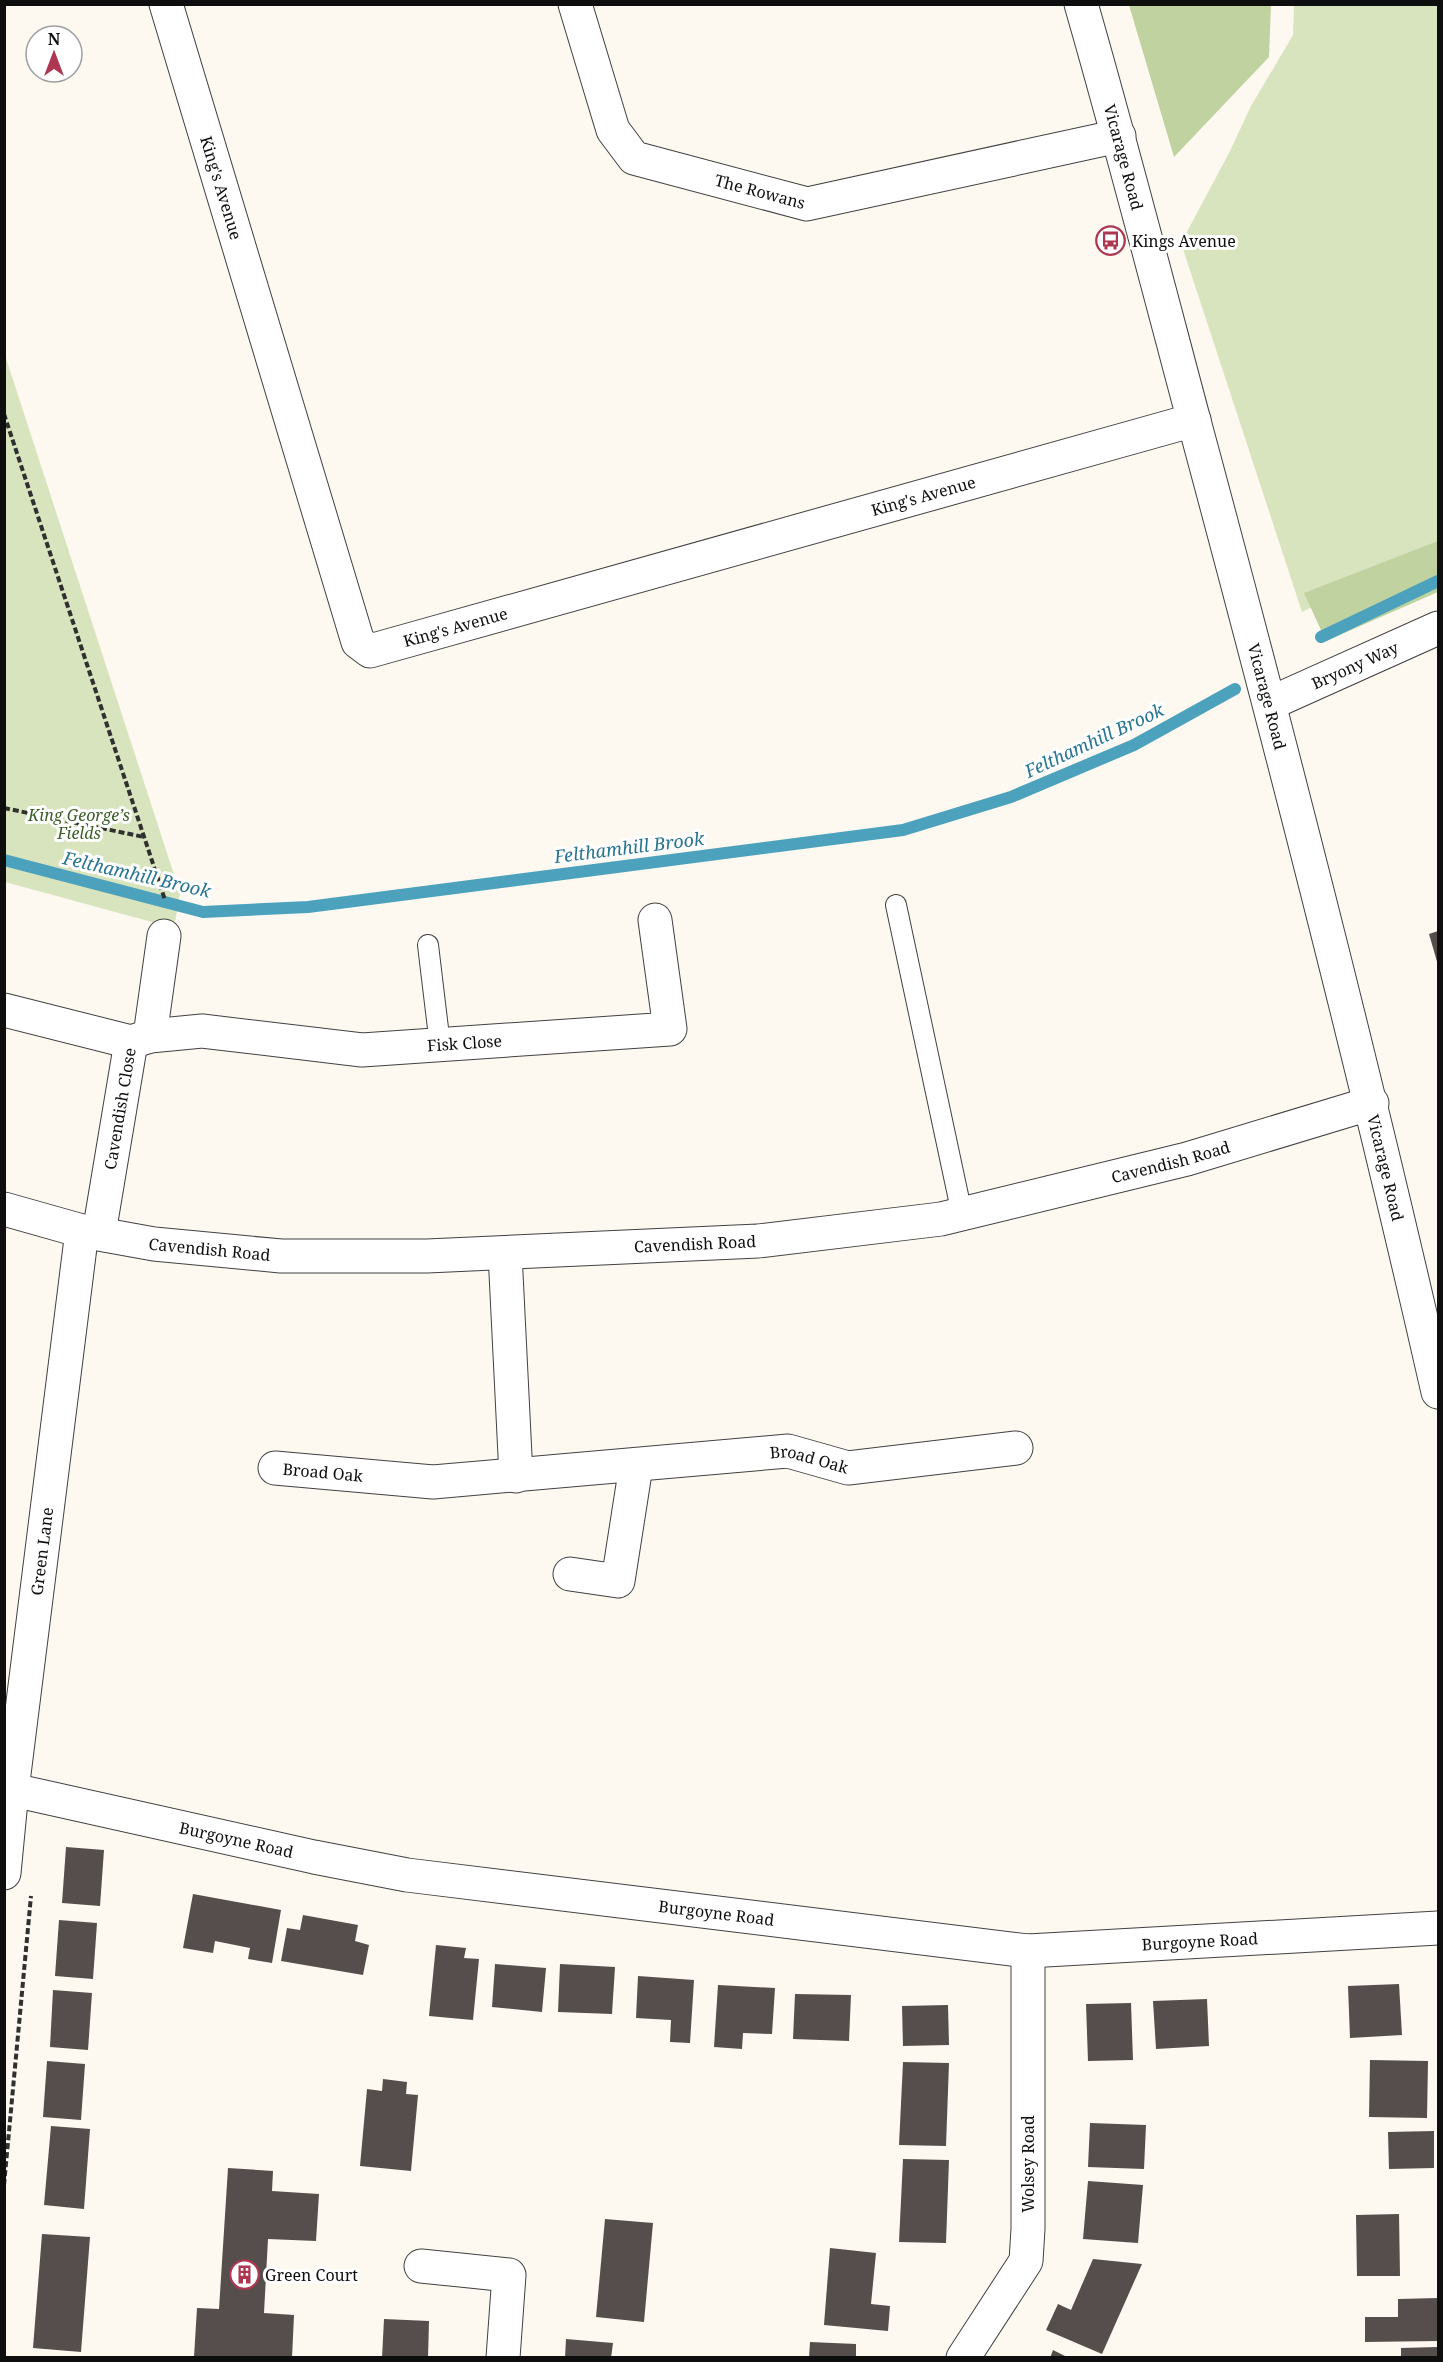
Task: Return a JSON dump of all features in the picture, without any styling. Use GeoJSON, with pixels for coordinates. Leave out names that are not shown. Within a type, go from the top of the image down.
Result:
{"type":"FeatureCollection","features":[{"type":"Feature","properties":{"kind":"street","name":"King's Avenue"},"geometry":{"type":"LineString","coordinates":[[166,4],[358,642],[370,651],[1194,420]]}},
{"type":"Feature","properties":{"kind":"street","name":"The Rowans"},"geometry":{"type":"LineString","coordinates":[[575,4],[613,130],[634,158],[807,204],[1119,136]]}},
{"type":"Feature","properties":{"kind":"street","name":"Vicarage Road"},"geometry":{"type":"LineString","coordinates":[[1081,4],[1119,136],[1271,703],[1372,1103],[1438,1392]]}},
{"type":"Feature","properties":{"kind":"street","name":"Bryony Way"},"geometry":{"type":"LineString","coordinates":[[1271,703],[1438,628]]}},
{"type":"Feature","properties":{"kind":"street","name":"Fisk Close"},"geometry":{"type":"LineString","coordinates":[[141,1039],[202,1031],[362,1050],[670,1029],[655,920]]}},
{"type":"Feature","properties":{"kind":"street"},"geometry":{"type":"LineString","coordinates":[[141,1039],[164,936]]}},
{"type":"Feature","properties":{"kind":"street","name":"Cavendish Close"},"geometry":{"type":"LineString","coordinates":[[4,1010],[141,1039],[91,1232]]}},
{"type":"Feature","properties":{"kind":"street","name":"Cavendish Road"},"geometry":{"type":"LineString","coordinates":[[4,1209],[91,1232],[154,1244],[281,1256],[505,1253],[758,1241],[941,1219],[1187,1159],[1372,1103]]}},
{"type":"Feature","properties":{"kind":"street","name":"Green Lane"},"geometry":{"type":"LineString","coordinates":[[4,1873],[8,1789],[91,1232]]}},
{"type":"Feature","properties":{"kind":"street"},"geometry":{"type":"LineString","coordinates":[[505,1253],[516,1476]]}},
{"type":"Feature","properties":{"kind":"street","name":"Broad Oak"},"geometry":{"type":"LineString","coordinates":[[275,1468],[433,1482],[788,1451],[848,1468],[1016,1448]]}},
{"type":"Feature","properties":{"kind":"street"},"geometry":{"type":"LineString","coordinates":[[570,1574],[618,1581],[636,1466]]}},
{"type":"Feature","properties":{"kind":"street","name":"Burgoyne Road"},"geometry":{"type":"LineString","coordinates":[[8,1789],[302,1855],[407,1875],[1028,1952],[1438,1928]]}},
{"type":"Feature","properties":{"kind":"street","name":"Wolsey Road"},"geometry":{"type":"LineString","coordinates":[[963,2358],[1026,2261],[1028,1952]]}},
{"type":"Feature","properties":{"kind":"street"},"geometry":{"type":"LineString","coordinates":[[421,2266],[509,2274],[503,2358]]}},
{"type":"Feature","properties":{"kind":"lane"},"geometry":{"type":"LineString","coordinates":[[896,905],[962,1214]]}},
{"type":"Feature","properties":{"kind":"lane"},"geometry":{"type":"LineString","coordinates":[[428,945],[440,1045]]}},
{"type":"Feature","properties":{"kind":"path"},"geometry":{"type":"LineString","coordinates":[[4,414],[164,893]]}},
{"type":"Feature","properties":{"kind":"path"},"geometry":{"type":"LineString","coordinates":[[4,808],[145,837]]}},
{"type":"Feature","properties":{"kind":"green space"},"geometry":{"type":"Polygon","coordinates":[[[1129,5],[1271,5],[1269,57],[1174,157],[1129,5]]]}},
{"type":"Feature","properties":{"kind":"green space"},"geometry":{"type":"Polygon","coordinates":[[[1294,5],[1438,5],[1438,545],[1302,612],[1181,243],[1251,106],[1293,35],[1294,5]]]}},
{"type":"Feature","properties":{"kind":"green space","name":"King George’s Fields"},"geometry":{"type":"Polygon","coordinates":[[[4,352],[180,893],[174,928],[5,882],[4,352]]]}},
{"type":"Feature","properties":{"kind":"green space"},"geometry":{"type":"Polygon","coordinates":[[[1438,541],[1438,592],[1326,641],[1304,593],[1438,541]]]}},
{"type":"Feature","properties":{"kind":"building"},"geometry":{"type":"Polygon","coordinates":[[[1438,931],[1438,965],[1429,934],[1438,931]]]}},
{"type":"Feature","properties":{"kind":"building"},"geometry":{"type":"Polygon","coordinates":[[[66,1847],[104,1850],[100,1906],[62,1903],[66,1847]]]}},
{"type":"Feature","properties":{"kind":"building"},"geometry":{"type":"Polygon","coordinates":[[[193,1894],[281,1910],[272,1963],[248,1959],[250,1948],[215,1941],[213,1953],[183,1948],[193,1894]]]}},
{"type":"Feature","properties":{"kind":"building"},"geometry":{"type":"Polygon","coordinates":[[[303,1915],[358,1925],[355,1941],[369,1945],[363,1975],[281,1961],[287,1928],[300,1930],[303,1915]]]}},
{"type":"Feature","properties":{"kind":"building"},"geometry":{"type":"Polygon","coordinates":[[[59,1920],[97,1923],[93,1979],[55,1976],[59,1920]]]}},
{"type":"Feature","properties":{"kind":"building"},"geometry":{"type":"Polygon","coordinates":[[[436,1945],[466,1948],[464,1958],[479,1959],[473,2020],[429,2016],[436,1945]]]}},
{"type":"Feature","properties":{"kind":"building"},"geometry":{"type":"Polygon","coordinates":[[[495,1964],[546,1968],[542,2012],[492,2007],[495,1964]]]}},
{"type":"Feature","properties":{"kind":"building"},"geometry":{"type":"Polygon","coordinates":[[[560,1964],[615,1967],[612,2014],[558,2012],[560,1964]]]}},
{"type":"Feature","properties":{"kind":"building"},"geometry":{"type":"Polygon","coordinates":[[[638,1976],[694,1980],[690,2043],[670,2042],[671,2020],[636,2018],[638,1976]]]}},
{"type":"Feature","properties":{"kind":"building"},"geometry":{"type":"Polygon","coordinates":[[[1399,1984],[1402,2035],[1350,2038],[1348,1986],[1399,1984]]]}},
{"type":"Feature","properties":{"kind":"building"},"geometry":{"type":"Polygon","coordinates":[[[718,1985],[775,1988],[772,2034],[743,2033],[742,2049],[714,2047],[718,1985]]]}},
{"type":"Feature","properties":{"kind":"building"},"geometry":{"type":"Polygon","coordinates":[[[53,1990],[92,1993],[88,2050],[50,2047],[53,1990]]]}},
{"type":"Feature","properties":{"kind":"building"},"geometry":{"type":"Polygon","coordinates":[[[795,1994],[851,1995],[849,2041],[793,2039],[795,1994]]]}},
{"type":"Feature","properties":{"kind":"building"},"geometry":{"type":"Polygon","coordinates":[[[1207,1999],[1209,2046],[1156,2049],[1153,2001],[1207,1999]]]}},
{"type":"Feature","properties":{"kind":"building"},"geometry":{"type":"Polygon","coordinates":[[[1131,2003],[1133,2060],[1088,2061],[1086,2004],[1131,2003]]]}},
{"type":"Feature","properties":{"kind":"building"},"geometry":{"type":"Polygon","coordinates":[[[948,2005],[949,2045],[903,2046],[902,2006],[948,2005]]]}},
{"type":"Feature","properties":{"kind":"building"},"geometry":{"type":"Polygon","coordinates":[[[1370,2060],[1428,2061],[1427,2118],[1369,2117],[1370,2060]]]}},
{"type":"Feature","properties":{"kind":"building"},"geometry":{"type":"Polygon","coordinates":[[[47,2061],[85,2064],[81,2120],[43,2117],[47,2061]]]}},
{"type":"Feature","properties":{"kind":"building"},"geometry":{"type":"Polygon","coordinates":[[[903,2062],[949,2063],[946,2146],[899,2145],[903,2062]]]}},
{"type":"Feature","properties":{"kind":"building"},"geometry":{"type":"Polygon","coordinates":[[[383,2079],[407,2082],[406,2094],[418,2095],[411,2171],[360,2166],[367,2089],[382,2091],[383,2079]]]}},
{"type":"Feature","properties":{"kind":"building"},"geometry":{"type":"Polygon","coordinates":[[[1090,2123],[1146,2125],[1144,2169],[1088,2167],[1090,2123]]]}},
{"type":"Feature","properties":{"kind":"building"},"geometry":{"type":"Polygon","coordinates":[[[51,2126],[90,2129],[84,2209],[44,2205],[51,2126]]]}},
{"type":"Feature","properties":{"kind":"building"},"geometry":{"type":"Polygon","coordinates":[[[1434,2131],[1434,2168],[1389,2169],[1388,2132],[1434,2131]]]}},
{"type":"Feature","properties":{"kind":"building"},"geometry":{"type":"Polygon","coordinates":[[[903,2159],[949,2160],[946,2243],[899,2242],[903,2159]]]}},
{"type":"Feature","properties":{"kind":"building","name":"Green Court"},"geometry":{"type":"Polygon","coordinates":[[[228,2168],[273,2171],[272,2191],[319,2194],[316,2241],[268,2239],[264,2313],[294,2315],[292,2358],[194,2357],[197,2308],[219,2309],[228,2168]]]}},
{"type":"Feature","properties":{"kind":"building"},"geometry":{"type":"Polygon","coordinates":[[[1088,2181],[1143,2185],[1138,2243],[1083,2239],[1088,2181]]]}},
{"type":"Feature","properties":{"kind":"building"},"geometry":{"type":"Polygon","coordinates":[[[1399,2214],[1400,2276],[1357,2276],[1356,2215],[1399,2214]]]}},
{"type":"Feature","properties":{"kind":"building"},"geometry":{"type":"Polygon","coordinates":[[[605,2219],[653,2223],[644,2322],[596,2317],[605,2219]]]}},
{"type":"Feature","properties":{"kind":"building"},"geometry":{"type":"Polygon","coordinates":[[[42,2234],[90,2237],[81,2352],[33,2348],[42,2234]]]}},
{"type":"Feature","properties":{"kind":"building"},"geometry":{"type":"Polygon","coordinates":[[[830,2248],[876,2253],[871,2304],[890,2306],[888,2331],[824,2325],[830,2248]]]}},
{"type":"Feature","properties":{"kind":"building"},"geometry":{"type":"Polygon","coordinates":[[[1093,2259],[1142,2264],[1102,2354],[1046,2330],[1058,2304],[1071,2310],[1093,2259]]]}},
{"type":"Feature","properties":{"kind":"building"},"geometry":{"type":"Polygon","coordinates":[[[1438,2298],[1438,2341],[1365,2342],[1365,2317],[1398,2317],[1398,2299],[1438,2298]]]}},
{"type":"Feature","properties":{"kind":"building"},"geometry":{"type":"Polygon","coordinates":[[[384,2319],[429,2321],[428,2358],[382,2358],[384,2319]]]}},
{"type":"Feature","properties":{"kind":"building"},"geometry":{"type":"Polygon","coordinates":[[[566,2339],[613,2343],[611,2358],[565,2358],[566,2339]]]}},
{"type":"Feature","properties":{"kind":"building"},"geometry":{"type":"Polygon","coordinates":[[[810,2342],[856,2344],[856,2358],[809,2358],[810,2342]]]}},
{"type":"Feature","properties":{"kind":"building"},"geometry":{"type":"Polygon","coordinates":[[[1438,2347],[1438,2358],[1401,2358],[1401,2348],[1438,2347]]]}},
{"type":"Feature","properties":{"kind":"building"},"geometry":{"type":"Polygon","coordinates":[[[1053,2350],[1069,2358],[1050,2358],[1053,2350]]]}},
{"type":"Feature","properties":{"kind":"waterway","name":"Felthamhill Brook"},"geometry":{"type":"LineString","coordinates":[[1321,637],[1438,581]]}},
{"type":"Feature","properties":{"kind":"waterway","name":"Felthamhill Brook"},"geometry":{"type":"LineString","coordinates":[[4,860],[203,912],[308,907],[903,830],[1011,797],[1134,745],[1235,689]]}},
{"type":"Feature","properties":{"kind":"place","name":"Kings Avenue"},"geometry":{"type":"Point","coordinates":[1111,241]}},
{"type":"Feature","properties":{"kind":"place","name":"Green Court"},"geometry":{"type":"Point","coordinates":[244,2275]}}]}
